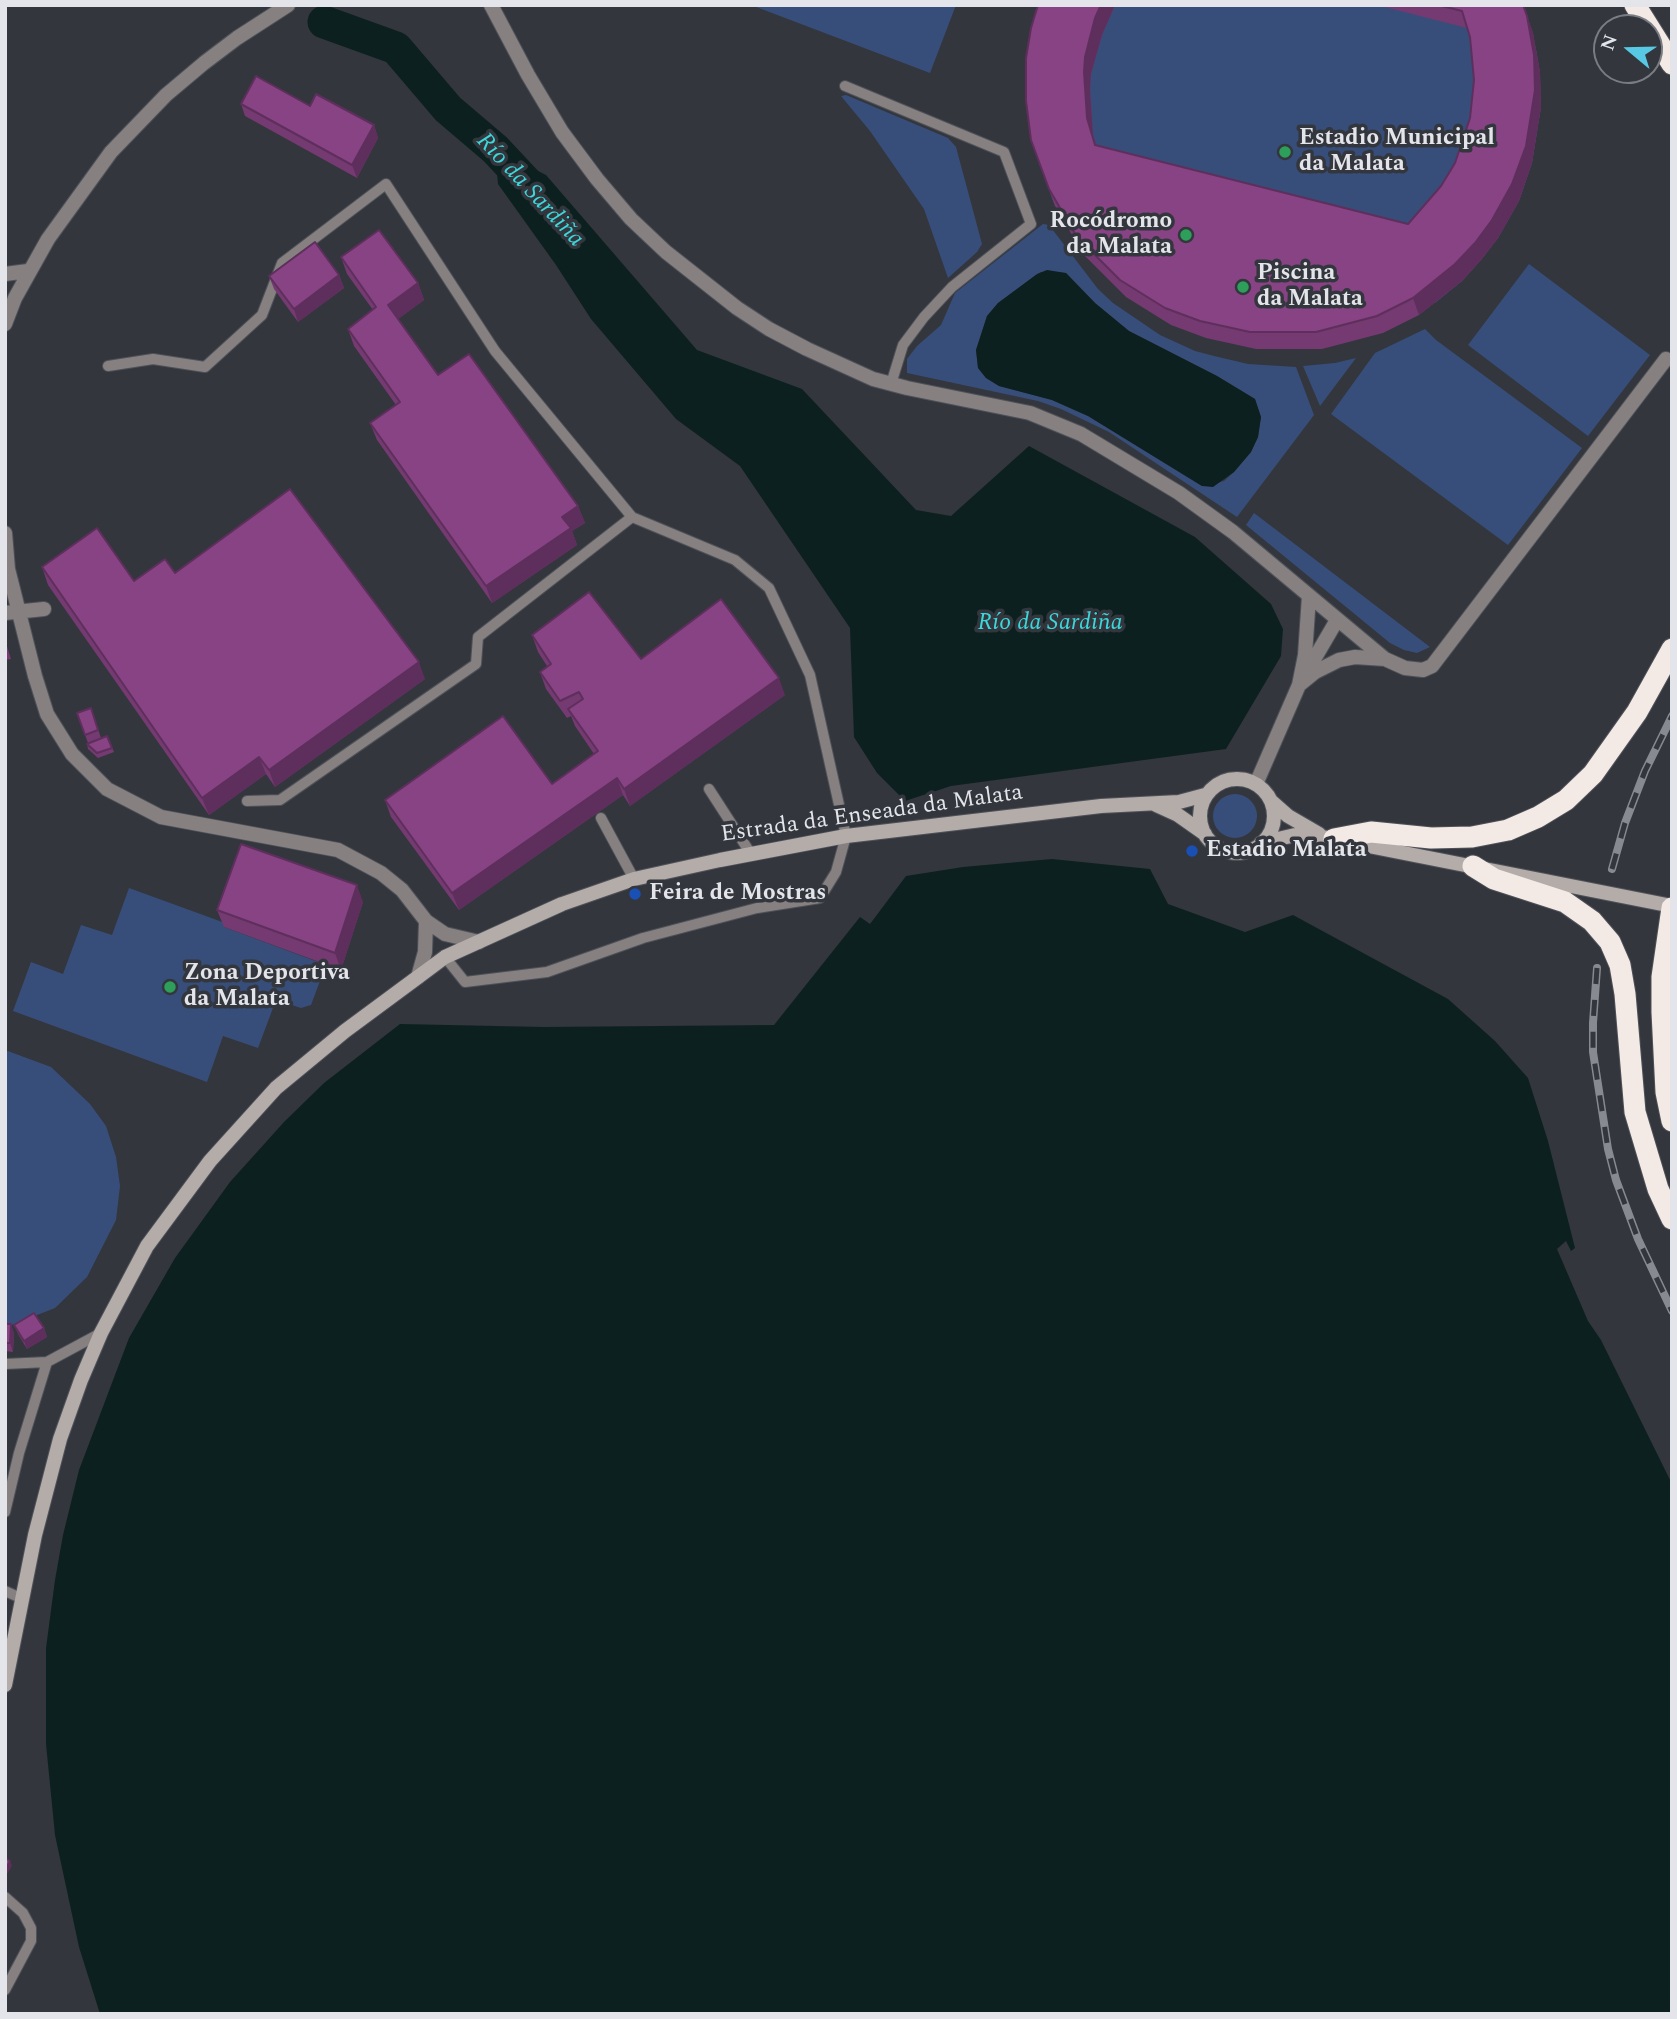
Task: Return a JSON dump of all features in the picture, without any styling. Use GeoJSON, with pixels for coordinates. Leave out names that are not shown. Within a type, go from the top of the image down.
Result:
{"type":"FeatureCollection","features":[{"type":"Feature","properties":{"kind":"highway"},"geometry":{"type":"LineString","coordinates":[[1635,5],[1672,64]]}},
{"type":"Feature","properties":{"kind":"highway"},"geometry":{"type":"LineString","coordinates":[[1329,838],[1371,832],[1431,838],[1472,837],[1508,830],[1538,817],[1566,800],[1593,774],[1637,712],[1672,649]]}},
{"type":"Feature","properties":{"kind":"highway"},"geometry":{"type":"LineString","coordinates":[[1472,866],[1494,879],[1565,902],[1592,921],[1610,942],[1620,965],[1625,994],[1635,1112],[1658,1189],[1672,1219]]}},
{"type":"Feature","properties":{"kind":"highway"},"geometry":{"type":"LineString","coordinates":[[1672,907],[1662,977],[1666,1092],[1672,1121]]}},
{"type":"Feature","properties":{"kind":"main road"},"geometry":{"type":"LineString","coordinates":[[1205,834],[1200,823],[1200,811],[1205,795],[1220,782],[1245,779],[1265,791],[1270,801],[1273,824],[1261,843]]}},
{"type":"Feature","properties":{"kind":"main road","name":"Estrada da Enseada da Malata"},"geometry":{"type":"LineString","coordinates":[[5,1685],[44,1496],[60,1439],[101,1333],[147,1246],[210,1161],[276,1088],[345,1031],[445,957],[562,904],[634,879],[846,836],[1101,806],[1179,802],[1205,795]]}},
{"type":"Feature","properties":{"kind":"main road"},"geometry":{"type":"LineString","coordinates":[[1270,801],[1288,816],[1329,838]]}},
{"type":"Feature","properties":{"kind":"main road"},"geometry":{"type":"LineString","coordinates":[[1155,804],[1178,815],[1205,834],[1220,849],[1231,852],[1242,852],[1261,843],[1295,835],[1329,838],[1672,907]]}},
{"type":"Feature","properties":{"kind":"street"},"geometry":{"type":"LineString","coordinates":[[5,324],[29,271],[65,213],[111,152],[136,125],[204,63],[288,5]]}},
{"type":"Feature","properties":{"kind":"street"},"geometry":{"type":"LineString","coordinates":[[491,5],[562,132],[579,156],[620,206],[666,252],[737,308],[769,329],[856,372],[891,384],[1030,413],[1066,427],[1132,463],[1233,532],[1385,659]]}},
{"type":"Feature","properties":{"kind":"street"},"geometry":{"type":"LineString","coordinates":[[501,5],[516,51]]}},
{"type":"Feature","properties":{"kind":"street"},"geometry":{"type":"LineString","coordinates":[[5,274],[29,271]]}},
{"type":"Feature","properties":{"kind":"street"},"geometry":{"type":"LineString","coordinates":[[1299,685],[1339,660],[1355,657],[1385,659],[1414,670],[1432,666],[1666,359]]}},
{"type":"Feature","properties":{"kind":"street"},"geometry":{"type":"LineString","coordinates":[[5,533],[12,612],[47,714],[72,754],[107,789],[161,817],[338,850],[381,873],[402,890],[426,921],[445,934],[479,942]]}},
{"type":"Feature","properties":{"kind":"street"},"geometry":{"type":"LineString","coordinates":[[1299,685],[1305,654],[1309,596]]}},
{"type":"Feature","properties":{"kind":"street"},"geometry":{"type":"LineString","coordinates":[[12,612],[44,609]]}},
{"type":"Feature","properties":{"kind":"street"},"geometry":{"type":"LineString","coordinates":[[1256,784],[1299,685],[1337,620]]}},
{"type":"Feature","properties":{"kind":"street"},"geometry":{"type":"LineString","coordinates":[[418,977],[425,952],[426,921]]}},
{"type":"Feature","properties":{"kind":"lane"},"geometry":{"type":"LineString","coordinates":[[845,86],[1004,152],[1031,224],[952,287],[923,317],[903,345],[891,384]]}},
{"type":"Feature","properties":{"kind":"lane"},"geometry":{"type":"LineString","coordinates":[[108,366],[153,359],[205,368],[262,315],[282,263],[386,184],[495,351],[632,517],[735,560],[769,588],[810,675],[846,836],[836,872],[820,898],[757,908],[643,938],[547,972],[465,982],[445,957]]}},
{"type":"Feature","properties":{"kind":"lane"},"geometry":{"type":"LineString","coordinates":[[247,801],[280,800],[476,664],[478,637],[632,517]]}},
{"type":"Feature","properties":{"kind":"lane"},"geometry":{"type":"LineString","coordinates":[[709,789],[751,854]]}},
{"type":"Feature","properties":{"kind":"lane"},"geometry":{"type":"LineString","coordinates":[[601,818],[634,879]]}},
{"type":"Feature","properties":{"kind":"lane"},"geometry":{"type":"LineString","coordinates":[[5,1364],[47,1362],[101,1333]]}},
{"type":"Feature","properties":{"kind":"lane"},"geometry":{"type":"LineString","coordinates":[[5,1512],[19,1452],[47,1362]]}},
{"type":"Feature","properties":{"kind":"lane"},"geometry":{"type":"LineString","coordinates":[[5,1591],[23,1599]]}},
{"type":"Feature","properties":{"kind":"lane"},"geometry":{"type":"LineString","coordinates":[[5,1898],[23,1913],[31,1928],[31,1941],[5,1990]]}},
{"type":"Feature","properties":{"kind":"shaded area"},"geometry":{"type":"Polygon","coordinates":[[[751,5],[956,5],[930,73],[751,5]]]}},
{"type":"Feature","properties":{"kind":"shaded area","name":"Estadio Municipal da Malata"},"geometry":{"type":"Polygon","coordinates":[[[1049,5],[1524,5],[1537,54],[1541,107],[1532,163],[1519,201],[1498,238],[1481,260],[1462,281],[1435,303],[1055,206],[1037,157],[1049,5]]]}},
{"type":"Feature","properties":{"kind":"shaded area"},"geometry":{"type":"Polygon","coordinates":[[[846,95],[948,138],[956,147],[982,244],[977,252],[948,278],[924,209],[870,131],[841,96],[846,95]]]}},
{"type":"Feature","properties":{"kind":"shaded area"},"geometry":{"type":"Polygon","coordinates":[[[1043,224],[1049,225],[1098,289],[1113,303],[1160,335],[1195,351],[1248,364],[1296,367],[1314,415],[1237,517],[1109,432],[1061,409],[1038,401],[907,373],[907,359],[917,346],[941,325],[955,293],[1043,224]],[[1041,272],[998,303],[987,316],[976,350],[978,368],[986,378],[999,386],[1052,400],[1088,416],[1202,486],[1224,481],[1251,452],[1258,437],[1261,417],[1255,399],[1217,376],[1129,331],[1095,303],[1066,273],[1041,272]]]}},
{"type":"Feature","properties":{"kind":"shaded area"},"geometry":{"type":"Polygon","coordinates":[[[1529,264],[1650,355],[1588,436],[1468,345],[1529,264]]]}},
{"type":"Feature","properties":{"kind":"shaded area"},"geometry":{"type":"Polygon","coordinates":[[[1425,329],[1436,340],[1582,448],[1508,545],[1331,414],[1375,353],[1425,329]]]}},
{"type":"Feature","properties":{"kind":"shaded area"},"geometry":{"type":"Polygon","coordinates":[[[1356,358],[1320,406],[1303,366],[1356,358]]]}},
{"type":"Feature","properties":{"kind":"shaded area"},"geometry":{"type":"Polygon","coordinates":[[[1254,513],[1430,647],[1417,653],[1390,643],[1246,525],[1254,513]]]}},
{"type":"Feature","properties":{"kind":"shaded area"},"geometry":{"type":"Polygon","coordinates":[[[1235,794],[1251,800],[1257,816],[1251,832],[1235,838],[1219,832],[1213,816],[1219,800],[1235,794]]]}},
{"type":"Feature","properties":{"kind":"shaded area","name":"Zona Deportiva da Malata"},"geometry":{"type":"Polygon","coordinates":[[[129,888],[225,923],[224,927],[326,965],[311,1005],[301,1008],[276,1000],[258,1048],[223,1036],[207,1082],[13,1011],[31,962],[63,974],[81,925],[112,935],[129,888]]]}},
{"type":"Feature","properties":{"kind":"shaded area"},"geometry":{"type":"Polygon","coordinates":[[[5,1050],[51,1067],[90,1104],[106,1126],[116,1157],[120,1186],[116,1220],[87,1277],[55,1308],[9,1326],[5,1325],[5,1050]]]}},
{"type":"Feature","properties":{"kind":"water","name":"Río da Sardiña"},"geometry":{"type":"Polygon","coordinates":[[[495,149],[546,175],[697,350],[802,389],[916,510],[951,516],[1029,446],[1195,537],[1271,604],[1283,629],[1281,656],[1226,749],[951,786],[905,801],[877,773],[854,737],[850,628],[740,466],[676,419],[591,319],[498,184],[495,149]]]}},
{"type":"Feature","properties":{"kind":"water"},"geometry":{"type":"Polygon","coordinates":[[[1047,270],[1066,273],[1095,303],[1129,331],[1217,376],[1255,399],[1261,417],[1258,437],[1251,452],[1234,472],[1213,487],[1202,486],[1088,416],[1052,400],[999,386],[986,378],[978,368],[976,350],[987,316],[998,303],[1037,274],[1047,270]]]}},
{"type":"Feature","properties":{"kind":"water"},"geometry":{"type":"Polygon","coordinates":[[[1052,859],[1150,869],[1168,904],[1245,932],[1293,915],[1448,999],[1495,1041],[1528,1078],[1548,1141],[1575,1248],[1571,1251],[1566,1241],[1557,1249],[1588,1321],[1601,1340],[1672,1484],[1672,2014],[100,2014],[79,1947],[55,1835],[46,1744],[46,1648],[55,1580],[79,1470],[129,1338],[175,1258],[230,1182],[284,1122],[324,1083],[400,1024],[544,1027],[774,1025],[860,917],[870,924],[906,876],[963,867],[1052,859]]]}},
{"type":"Feature","properties":{"kind":"building"},"geometry":{"type":"Polygon","coordinates":[[[1038,5],[1101,5],[1085,57],[1084,72],[1087,118],[1095,145],[1408,224],[1441,186],[1455,163],[1470,118],[1474,80],[1470,37],[1462,11],[1438,5],[1523,5],[1534,55],[1535,90],[1526,146],[1512,184],[1492,220],[1475,243],[1455,264],[1413,298],[1377,316],[1316,332],[1250,332],[1200,321],[1165,308],[1120,280],[1077,237],[1049,189],[1031,140],[1026,101],[1026,58],[1038,5]]]}},
{"type":"Feature","properties":{"kind":"building"},"geometry":{"type":"Polygon","coordinates":[[[256,76],[310,106],[316,94],[374,125],[352,165],[241,104],[256,76]]]}},
{"type":"Feature","properties":{"kind":"building"},"geometry":{"type":"Polygon","coordinates":[[[379,230],[418,283],[388,305],[438,375],[469,354],[578,506],[562,517],[571,528],[486,586],[370,423],[400,402],[348,329],[376,307],[341,257],[379,230]]]}},
{"type":"Feature","properties":{"kind":"building"},"geometry":{"type":"Polygon","coordinates":[[[315,242],[339,275],[294,309],[269,276],[315,242]]]}},
{"type":"Feature","properties":{"kind":"building"},"geometry":{"type":"Polygon","coordinates":[[[290,489],[419,662],[269,770],[259,757],[202,798],[42,567],[97,528],[134,581],[165,559],[175,573],[290,489]]]}},
{"type":"Feature","properties":{"kind":"building"},"geometry":{"type":"Polygon","coordinates":[[[589,592],[641,659],[721,599],[779,678],[624,789],[617,778],[452,893],[385,800],[503,716],[552,784],[598,751],[568,709],[583,699],[579,692],[560,701],[540,672],[551,664],[532,635],[589,592]]]}},
{"type":"Feature","properties":{"kind":"building"},"geometry":{"type":"Polygon","coordinates":[[[91,708],[98,730],[85,735],[77,713],[91,708]]]}},
{"type":"Feature","properties":{"kind":"building"},"geometry":{"type":"Polygon","coordinates":[[[107,736],[112,748],[97,753],[87,744],[107,736]]]}},
{"type":"Feature","properties":{"kind":"building","name":"Zona Deportiva da Malata"},"geometry":{"type":"Polygon","coordinates":[[[241,844],[357,885],[335,953],[217,910],[241,844]]]}},
{"type":"Feature","properties":{"kind":"building"},"geometry":{"type":"Polygon","coordinates":[[[34,1313],[44,1328],[24,1341],[14,1325],[34,1313]]]}},
{"type":"Feature","properties":{"kind":"building"},"geometry":{"type":"Polygon","coordinates":[[[5,1324],[11,1324],[10,1343],[5,1343],[5,1324]]]}},
{"type":"Feature","properties":{"kind":"waterway","name":"Río da Sardiña"},"geometry":{"type":"LineString","coordinates":[[324,22],[396,48],[448,109],[495,149],[525,181]]}},
{"type":"Feature","properties":{"kind":"railway"},"geometry":{"type":"LineString","coordinates":[[1612,869],[1625,823],[1645,771],[1672,716]]}},
{"type":"Feature","properties":{"kind":"railway"},"geometry":{"type":"LineString","coordinates":[[1597,968],[1593,1052],[1608,1149],[1616,1180],[1638,1239],[1672,1311]]}},
{"type":"Feature","properties":{"kind":"place","name":"Estadio Municipal da Malata"},"geometry":{"type":"Point","coordinates":[1285,152]}},
{"type":"Feature","properties":{"kind":"place","name":"Rocódromo da Malata"},"geometry":{"type":"Point","coordinates":[1186,235]}},
{"type":"Feature","properties":{"kind":"place","name":"Piscina da Malata"},"geometry":{"type":"Point","coordinates":[1243,287]}},
{"type":"Feature","properties":{"kind":"place","name":"Estadio Malata"},"geometry":{"type":"Point","coordinates":[1192,851]}},
{"type":"Feature","properties":{"kind":"place","name":"Feira de Mostras"},"geometry":{"type":"Point","coordinates":[635,894]}},
{"type":"Feature","properties":{"kind":"place","name":"Zona Deportiva da Malata"},"geometry":{"type":"Point","coordinates":[170,987]}}]}
